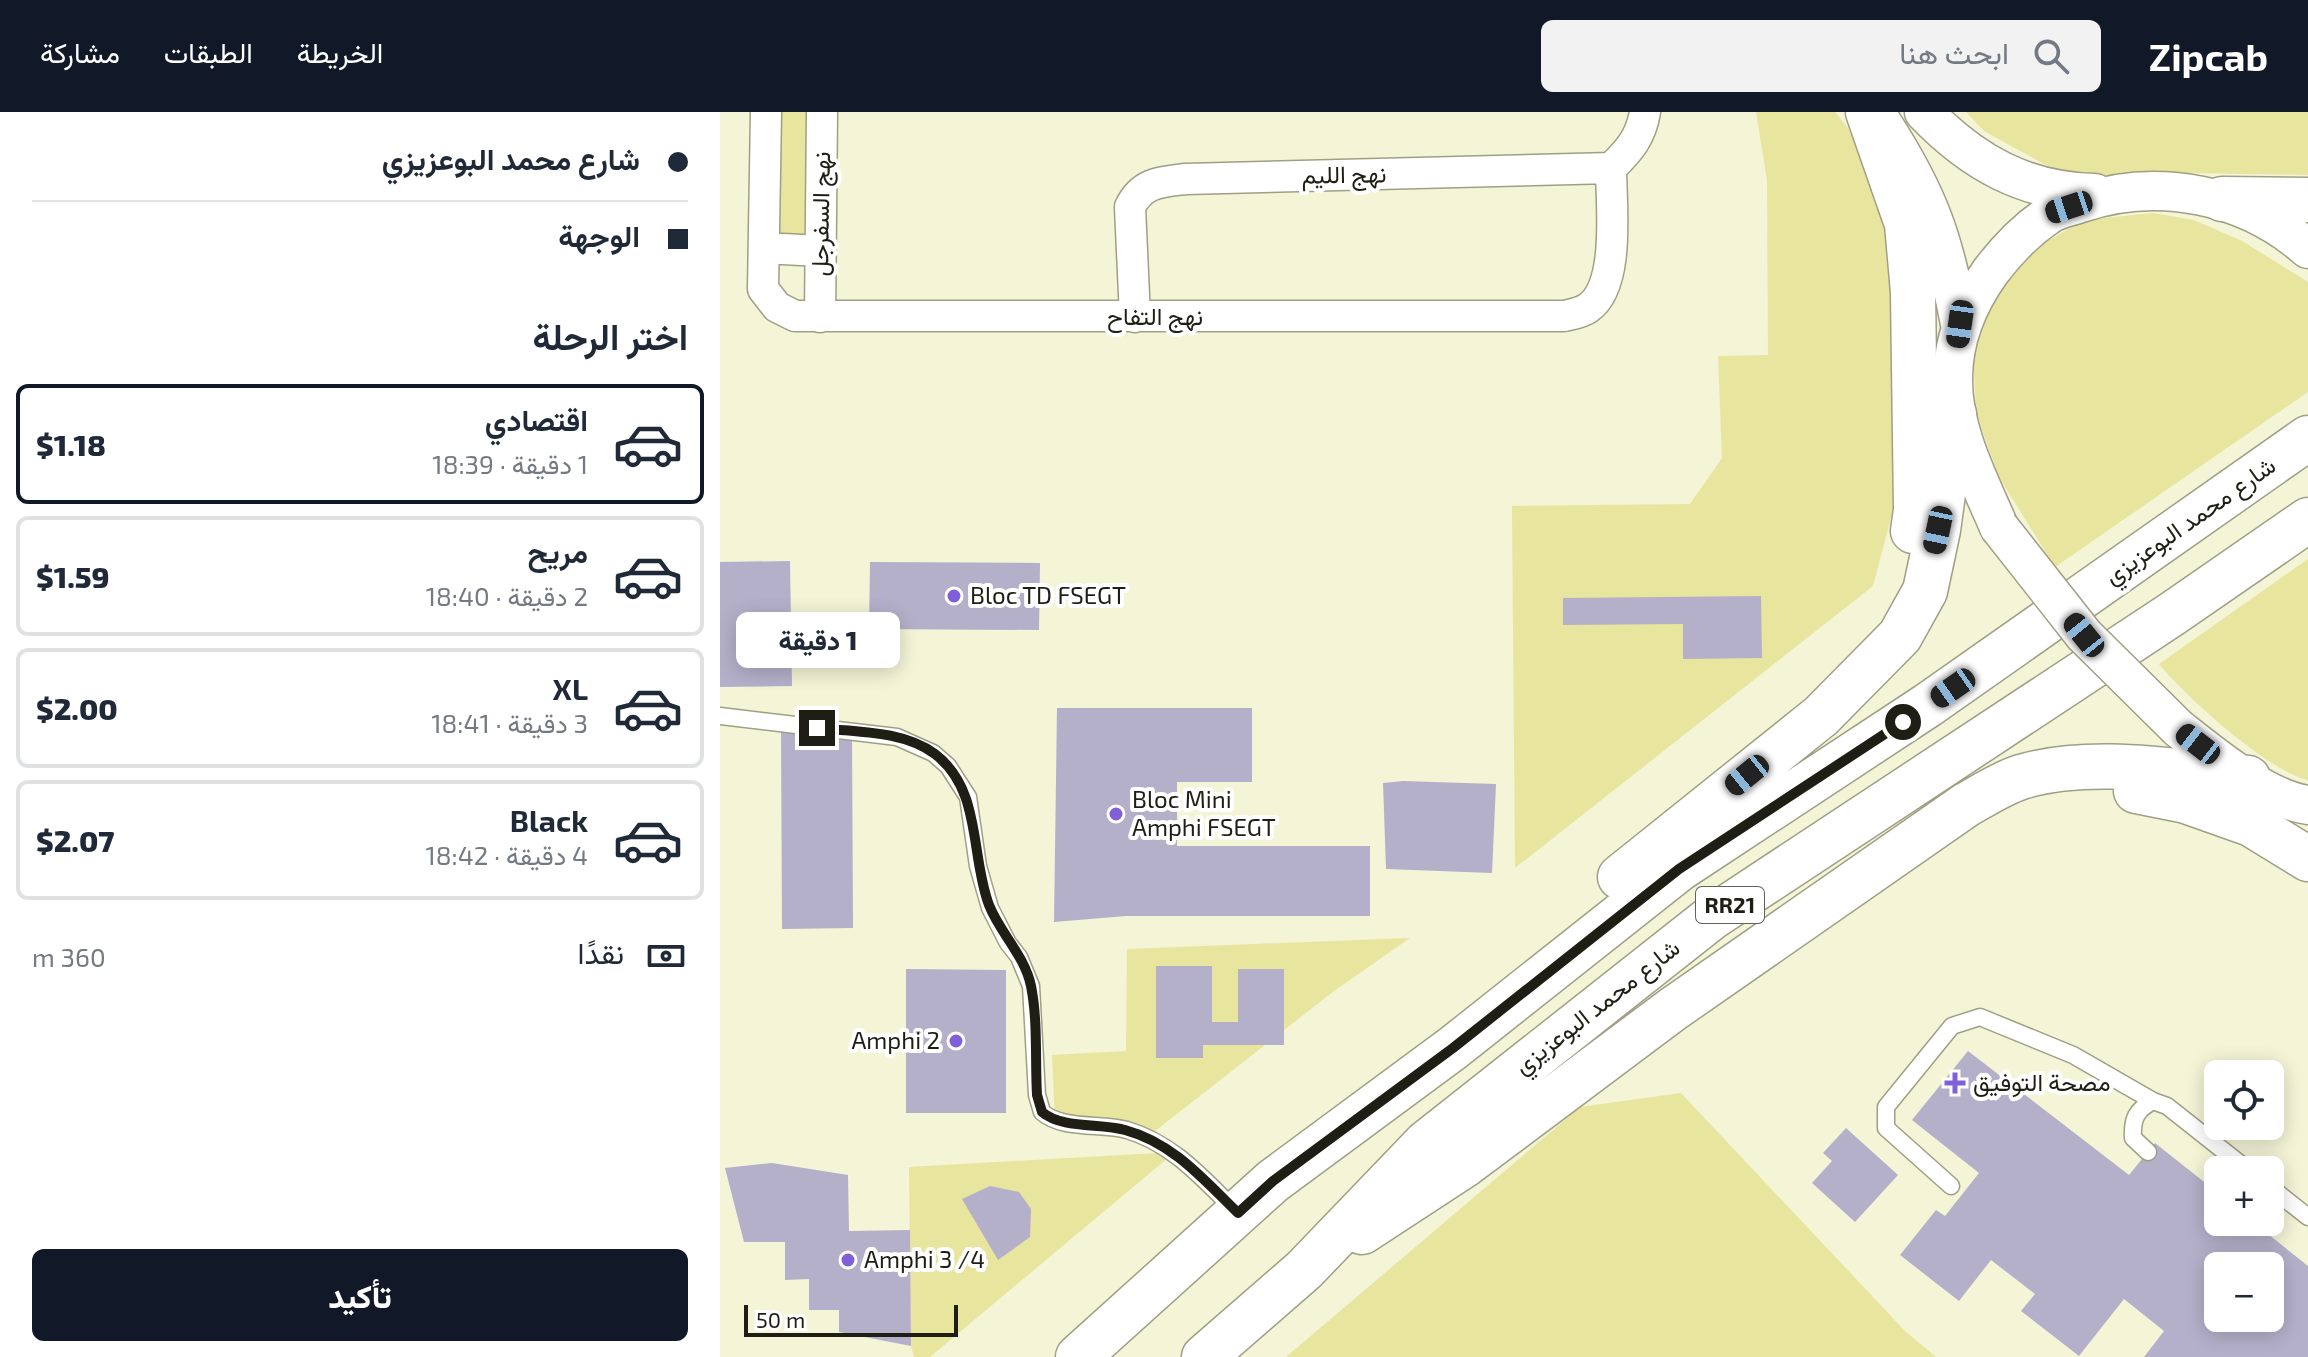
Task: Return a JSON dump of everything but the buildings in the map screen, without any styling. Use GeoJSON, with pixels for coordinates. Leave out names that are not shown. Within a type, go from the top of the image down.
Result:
{"type":"FeatureCollection","features":[{"type":"Feature","properties":{"kind":"highway"},"geometry":{"type":"LineString","coordinates":[[1846,693],[1891,611],[1906,563],[1916,510],[1913,292],[1907,224],[1868,112]]}},
{"type":"Feature","properties":{"kind":"highway"},"geometry":{"type":"LineString","coordinates":[[2222,199],[2308,200]]}},
{"type":"Feature","properties":{"kind":"highway"},"geometry":{"type":"LineString","coordinates":[[1273,1181],[1443,1022],[1846,693],[1900,636],[1925,591],[1938,530],[1954,414]]}},
{"type":"Feature","properties":{"kind":"highway","name":"شارع محمد البوعزيزي"},"geometry":{"type":"LineString","coordinates":[[1078,1357],[1273,1181],[1453,1048],[1679,869],[1928,705],[2308,438]]}},
{"type":"Feature","properties":{"kind":"highway","name":"شارع محمد البوعزيزي"},"geometry":{"type":"LineString","coordinates":[[1204,1357],[1304,1270],[1426,1143],[1711,918],[2172,614],[2308,520]]}},
{"type":"Feature","properties":{"kind":"highway"},"geometry":{"type":"LineString","coordinates":[[1304,1270],[1466,1164],[1673,1009],[1953,817],[1966,805],[2005,784],[2053,771],[2127,768],[2248,778]]}},
{"type":"Feature","properties":{"kind":"highway"},"geometry":{"type":"LineString","coordinates":[[1953,817],[2020,799],[2076,791],[2133,791],[2186,801],[2251,824],[2308,859]]}},
{"type":"Feature","properties":{"kind":"street","name":"نهج التفاح"},"geometry":{"type":"LineString","coordinates":[[766,112],[763,289],[777,307],[795,316],[1564,316],[1590,307],[1605,288],[1611,256],[1611,168]]}},
{"type":"Feature","properties":{"kind":"street","name":"نهج السفرجل"},"geometry":{"type":"LineString","coordinates":[[820,317],[822,112]]}},
{"type":"Feature","properties":{"kind":"street"},"geometry":{"type":"LineString","coordinates":[[1611,168],[1628,153],[1642,130],[1645,112]]}},
{"type":"Feature","properties":{"kind":"street"},"geometry":{"type":"LineString","coordinates":[[1875,112],[1912,170],[1933,213],[1948,259],[1960,324],[1952,375],[1954,414],[1999,527],[2084,635],[2178,728],[2248,778],[2304,808]]}},
{"type":"Feature","properties":{"kind":"street"},"geometry":{"type":"LineString","coordinates":[[1924,112],[1944,133],[1984,164],[2059,192],[2167,191],[2222,199],[2284,231],[2308,249]]}},
{"type":"Feature","properties":{"kind":"street","name":"نهج الليم"},"geometry":{"type":"LineString","coordinates":[[1135,317],[1130,207],[1139,192],[1154,183],[1186,179],[1611,168]]}},
{"type":"Feature","properties":{"kind":"street"},"geometry":{"type":"LineString","coordinates":[[1960,324],[1984,280],[2008,249],[2049,214],[2110,193]]}},
{"type":"Feature","properties":{"kind":"street"},"geometry":{"type":"LineString","coordinates":[[764,248],[820,251]]}},
{"type":"Feature","properties":{"kind":"lane"},"geometry":{"type":"LineString","coordinates":[[720,716],[897,737],[933,753],[948,766],[968,797],[978,866],[990,908],[1019,957],[1031,986],[1037,1095],[1042,1112],[1057,1120],[1124,1129],[1162,1144],[1176,1153],[1238,1213]]}},
{"type":"Feature","properties":{"kind":"lane"},"geometry":{"type":"LineString","coordinates":[[1951,1186],[1886,1128],[1886,1107],[1952,1026],[1980,1017],[2073,1055],[2167,1106],[2230,1156]]}},
{"type":"Feature","properties":{"kind":"lane"},"geometry":{"type":"LineString","coordinates":[[2148,1152],[2133,1138],[2132,1121],[2140,1108],[2153,1101]]}},
{"type":"Feature","properties":{"kind":"lane"},"geometry":{"type":"LineString","coordinates":[[2284,1198],[2308,1217]]}},
{"type":"Feature","properties":{"kind":"shaded area"},"geometry":{"type":"Polygon","coordinates":[[[775,112],[814,112],[813,240],[773,238],[775,112]]]}},
{"type":"Feature","properties":{"kind":"shaded area"},"geometry":{"type":"Polygon","coordinates":[[[1756,112],[1835,112],[1859,142],[1884,213],[1896,320],[1893,510],[1873,586],[1515,868],[1512,506],[1690,504],[1722,458],[1718,356],[1768,355],[1767,180],[1756,112]]]}},
{"type":"Feature","properties":{"kind":"shaded area"},"geometry":{"type":"Polygon","coordinates":[[[1966,112],[2308,112],[2308,175],[2133,172],[2080,184],[1984,131],[1966,112]]]}},
{"type":"Feature","properties":{"kind":"shaded area"},"geometry":{"type":"Polygon","coordinates":[[[2153,213],[2194,220],[2242,241],[2308,282],[2308,392],[2055,567],[1999,477],[1976,413],[1973,347],[1987,306],[2027,252],[2085,220],[2153,213]]]}},
{"type":"Feature","properties":{"kind":"shaded area"},"geometry":{"type":"Polygon","coordinates":[[[2308,559],[2308,780],[2291,774],[2250,748],[2207,713],[2159,664],[2308,559]]]}},
{"type":"Feature","properties":{"kind":"shaded area"},"geometry":{"type":"Polygon","coordinates":[[[1410,938],[1334,991],[1150,1135],[1055,1120],[1052,1055],[1126,1051],[1127,949],[1410,938]]]}},
{"type":"Feature","properties":{"kind":"shaded area"},"geometry":{"type":"Polygon","coordinates":[[[1681,1093],[1905,1331],[1936,1357],[1286,1357],[1580,1107],[1681,1093]]]}},
{"type":"Feature","properties":{"kind":"shaded area"},"geometry":{"type":"Polygon","coordinates":[[[1175,1152],[930,1357],[914,1357],[911,1346],[909,1167],[1175,1152]]]}},
{"type":"Feature","properties":{"kind":"place","name":"Bloc TD FSEGT"},"geometry":{"type":"Point","coordinates":[954,596]}},
{"type":"Feature","properties":{"kind":"place","name":"Bloc Mini Amphi FSEGT"},"geometry":{"type":"Point","coordinates":[1116,814]}},
{"type":"Feature","properties":{"kind":"place","name":"Amphi 2"},"geometry":{"type":"Point","coordinates":[956,1041]}},
{"type":"Feature","properties":{"kind":"place","name":"مصحة التوفيق"},"geometry":{"type":"Point","coordinates":[1955,1083]}},
{"type":"Feature","properties":{"kind":"place","name":"Amphi 3 /4"},"geometry":{"type":"Point","coordinates":[848,1260]}},
{"type":"Feature","properties":{"kind":"route"},"geometry":{"type":"LineString","coordinates":[[817,728],[897,737],[916,743],[933,753],[960,781],[968,797],[983,888],[990,908],[1019,957],[1031,986],[1037,1095],[1042,1112],[1057,1120],[1124,1129],[1162,1144],[1176,1153],[1238,1213],[1273,1181],[1453,1048],[1679,869],[1903,722]]}}]}
